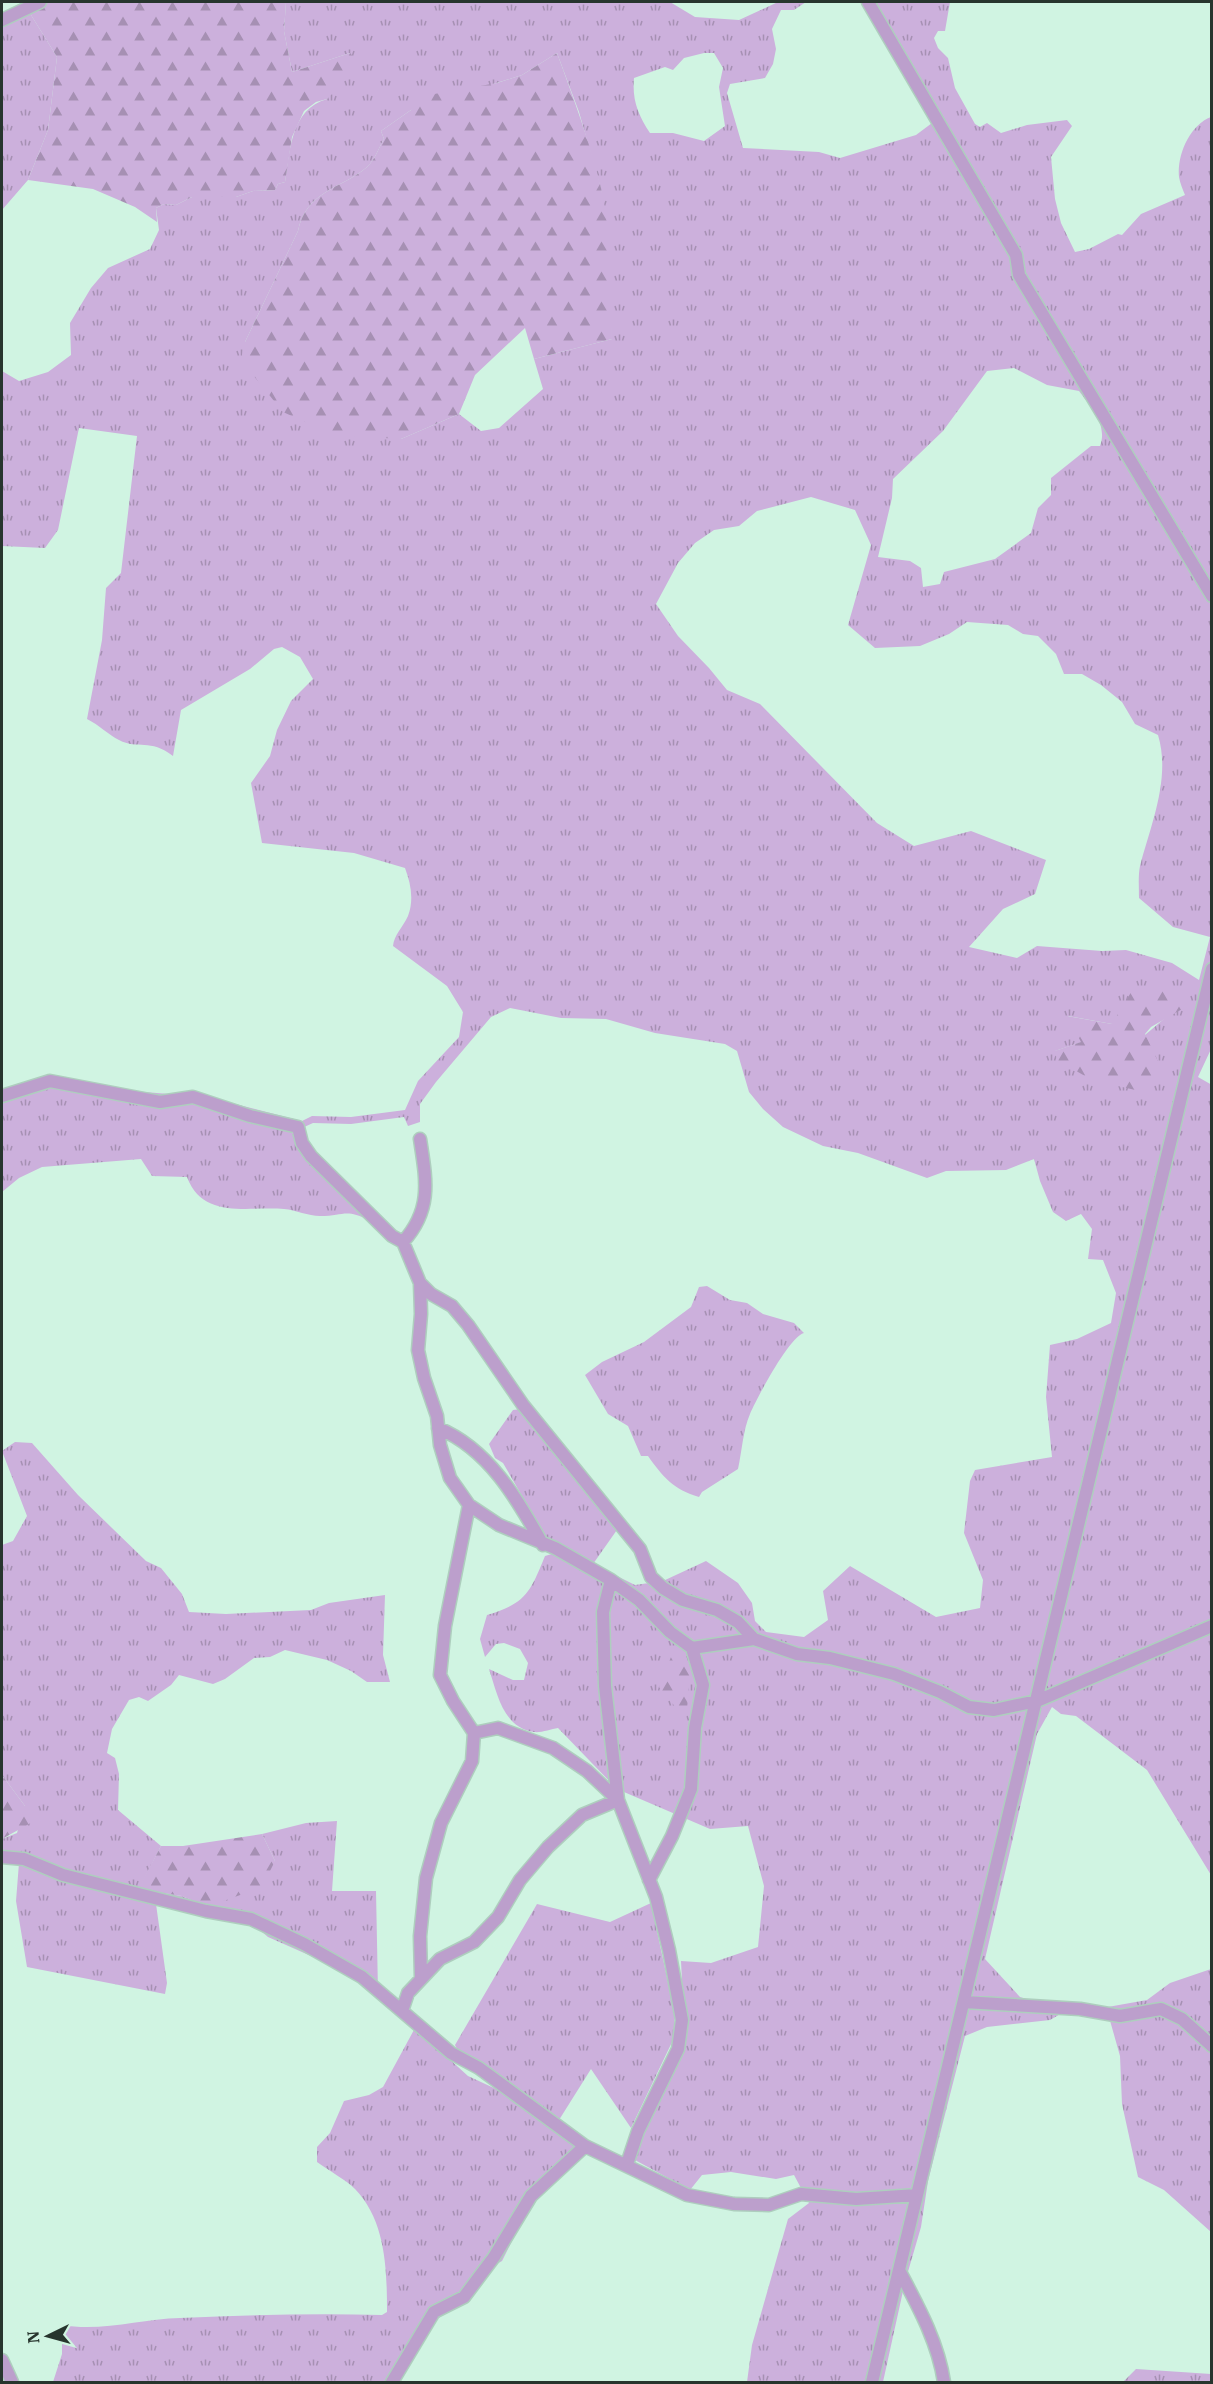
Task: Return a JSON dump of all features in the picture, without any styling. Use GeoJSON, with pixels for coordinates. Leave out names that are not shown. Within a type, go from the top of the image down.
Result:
{"type":"FeatureCollection","features":[{"type":"Feature","properties":{"kind":"street"},"geometry":{"type":"LineString","coordinates":[[2,20],[40,2]]}},
{"type":"Feature","properties":{"kind":"street"},"geometry":{"type":"LineString","coordinates":[[868,2],[1016,255],[1019,275],[1212,596]]}},
{"type":"Feature","properties":{"kind":"street"},"geometry":{"type":"LineString","coordinates":[[872,2382],[1212,969]]}},
{"type":"Feature","properties":{"kind":"street"},"geometry":{"type":"LineString","coordinates":[[2,1096],[50,1082],[160,1102],[193,1097],[250,1116],[298,1127],[302,1143],[311,1156],[392,1236],[403,1242],[420,1283],[421,1314],[418,1350],[424,1378],[437,1416],[440,1445],[450,1478],[469,1505],[499,1525],[555,1548],[611,1580],[639,1600],[670,1632],[692,1648],[703,1685],[695,1728],[691,1789],[672,1836],[649,1880]]}},
{"type":"Feature","properties":{"kind":"street"},"geometry":{"type":"LineString","coordinates":[[403,1242],[413,1231],[420,1217],[427,1186],[420,1139]]}},
{"type":"Feature","properties":{"kind":"street"},"geometry":{"type":"LineString","coordinates":[[420,1283],[431,1294],[452,1306],[468,1325],[523,1405],[640,1549],[651,1577],[683,1600],[717,1610],[738,1622],[754,1640]]}},
{"type":"Feature","properties":{"kind":"street"},"geometry":{"type":"LineString","coordinates":[[438,1428],[455,1436],[490,1464],[521,1507],[543,1545]]}},
{"type":"Feature","properties":{"kind":"street"},"geometry":{"type":"LineString","coordinates":[[421,1978],[420,1935],[426,1878],[441,1822],[472,1761],[474,1733],[453,1701],[440,1675],[445,1626],[469,1505]]}},
{"type":"Feature","properties":{"kind":"street"},"geometry":{"type":"LineString","coordinates":[[611,1580],[603,1612],[605,1686],[618,1800],[649,1880],[669,1950],[682,2020],[678,2049],[638,2131],[627,2164]]}},
{"type":"Feature","properties":{"kind":"street"},"geometry":{"type":"LineString","coordinates":[[692,1648],[754,1640],[797,1654],[830,1658],[894,1674],[940,1692],[969,1707],[994,1710],[1037,1701],[1097,1673],[1212,1626]]}},
{"type":"Feature","properties":{"kind":"street"},"geometry":{"type":"LineString","coordinates":[[474,1733],[498,1728],[553,1748],[587,1771],[618,1800]]}},
{"type":"Feature","properties":{"kind":"street"},"geometry":{"type":"LineString","coordinates":[[402,2011],[408,1993],[421,1978],[440,1959],[474,1942],[498,1917],[520,1880],[582,1815],[618,1800]]}},
{"type":"Feature","properties":{"kind":"street"},"geometry":{"type":"LineString","coordinates":[[2,1857],[24,1859],[63,1875],[206,1911],[251,1919],[304,1944],[362,1977],[452,2053],[479,2068],[585,2145],[687,2195],[734,2204],[769,2205],[801,2194],[856,2199],[916,2195]]}},
{"type":"Feature","properties":{"kind":"street"},"geometry":{"type":"LineString","coordinates":[[964,2002],[1080,2009],[1120,2016],[1161,2009],[1182,2019],[1212,2046]]}},
{"type":"Feature","properties":{"kind":"street"},"geometry":{"type":"LineString","coordinates":[[392,2382],[434,2312],[464,2297],[494,2256],[531,2196],[585,2145]]}},
{"type":"Feature","properties":{"kind":"street"},"geometry":{"type":"LineString","coordinates":[[899,2270],[920,2309],[941,2360],[944,2382]]}},
{"type":"Feature","properties":{"kind":"street"},"geometry":{"type":"LineString","coordinates":[[2,2360],[12,2382]]}},
{"type":"Feature","properties":{"kind":"green space"},"geometry":{"type":"Polygon","coordinates":[[[23,2],[57,57],[48,130],[28,180],[2,210],[2,13],[23,2]]]}},
{"type":"Feature","properties":{"kind":"green space"},"geometry":{"type":"Polygon","coordinates":[[[23,2],[286,2],[284,31],[292,72],[350,53],[360,64],[327,99],[316,102],[304,111],[292,137],[285,182],[278,184],[275,190],[253,191],[236,197],[192,197],[176,205],[164,204],[156,208],[157,222],[135,207],[93,189],[28,180],[48,130],[57,57],[23,2]]]}},
{"type":"Feature","properties":{"kind":"green space"},"geometry":{"type":"Polygon","coordinates":[[[286,2],[670,2],[695,17],[739,20],[778,2],[806,2],[794,10],[781,10],[772,29],[776,49],[773,64],[765,78],[730,84],[727,93],[743,148],[819,152],[840,158],[916,135],[932,123],[862,2],[950,2],[945,31],[938,31],[934,38],[938,48],[948,58],[955,88],[975,124],[980,127],[987,123],[1001,133],[1027,125],[1067,120],[1072,126],[1051,157],[1055,199],[1061,223],[1075,252],[1089,249],[1118,234],[1122,235],[1141,214],[1185,195],[1179,177],[1179,168],[1186,141],[1197,127],[1211,117],[1212,1047],[1198,1077],[1212,1085],[1211,1875],[1147,1770],[1076,1716],[1061,1714],[1052,1707],[1037,1734],[985,1959],[1020,1997],[1036,2002],[1102,2008],[1147,2000],[1170,1983],[1211,1969],[1211,2232],[1164,2190],[1138,2177],[1122,2104],[1120,2056],[1109,2017],[1062,2013],[1050,2020],[987,2027],[965,2036],[928,2181],[921,2227],[905,2282],[883,2382],[747,2382],[752,2345],[788,2219],[809,2203],[794,2175],[776,2179],[731,2172],[702,2175],[690,2190],[635,2160],[642,2130],[681,2052],[688,2022],[683,2002],[681,1961],[711,1963],[758,1947],[764,1886],[748,1826],[710,1829],[617,1789],[558,1728],[534,1732],[523,1729],[508,1717],[489,1669],[513,1680],[524,1680],[528,1663],[520,1649],[504,1643],[496,1644],[485,1657],[480,1639],[487,1615],[519,1601],[531,1587],[545,1556],[555,1553],[503,1463],[495,1458],[489,1444],[513,1410],[521,1409],[533,1429],[581,1480],[619,1527],[593,1564],[635,1585],[663,1581],[706,1561],[738,1583],[752,1603],[755,1621],[766,1632],[804,1637],[828,1620],[823,1591],[850,1566],[936,1617],[980,1608],[983,1580],[964,1533],[970,1481],[975,1470],[1052,1457],[1046,1397],[1050,1345],[1077,1339],[1111,1323],[1116,1293],[1103,1260],[1088,1259],[1092,1229],[1081,1214],[1066,1221],[1053,1212],[1034,1159],[1006,1170],[946,1171],[927,1178],[858,1153],[823,1146],[783,1127],[763,1109],[749,1092],[737,1051],[725,1044],[655,1033],[606,1019],[561,1018],[510,1008],[491,1017],[436,1082],[420,1104],[420,1122],[408,1126],[404,1117],[351,1124],[313,1123],[302,1128],[306,1145],[369,1220],[349,1213],[316,1216],[284,1209],[242,1209],[215,1205],[204,1200],[194,1191],[187,1177],[152,1176],[141,1159],[42,1167],[19,1178],[2,1192],[2,1093],[48,1079],[96,1088],[169,1094],[188,1092],[302,1121],[312,1116],[351,1117],[405,1110],[418,1081],[459,1037],[463,1012],[447,986],[393,946],[408,916],[411,904],[410,886],[405,868],[354,853],[262,843],[251,783],[270,756],[277,730],[291,701],[313,679],[300,657],[282,647],[274,649],[250,669],[181,710],[173,756],[158,747],[119,740],[87,719],[102,640],[106,588],[121,573],[137,436],[79,428],[58,530],[45,548],[2,546],[2,371],[19,381],[48,372],[71,355],[70,323],[91,288],[108,268],[150,249],[159,230],[156,208],[164,204],[176,205],[192,197],[236,197],[253,191],[275,190],[278,184],[285,182],[291,144],[299,121],[315,104],[327,99],[350,53],[292,72],[284,31],[286,2]],[[557,53],[522,75],[411,110],[381,131],[384,139],[370,164],[326,192],[308,207],[245,342],[401,439],[459,414],[481,431],[499,428],[543,389],[534,359],[612,339],[601,189],[579,112],[557,53]],[[714,53],[684,58],[673,70],[665,67],[634,78],[635,100],[642,120],[650,133],[673,133],[704,141],[725,126],[719,87],[723,68],[714,53]],[[1014,368],[987,371],[943,431],[893,479],[892,498],[878,557],[910,561],[921,568],[923,587],[940,584],[944,572],[995,559],[1031,533],[1038,508],[1051,495],[1051,478],[1091,446],[1100,446],[1102,431],[1100,424],[1079,391],[1047,385],[1014,368]],[[811,497],[757,511],[739,526],[714,530],[695,543],[678,563],[656,604],[678,636],[727,690],[760,704],[877,823],[914,846],[971,831],[1046,860],[1035,894],[1003,909],[969,947],[1017,958],[1037,946],[1102,951],[1126,950],[1172,963],[1199,980],[1210,937],[1173,927],[1139,898],[1140,866],[1161,784],[1161,751],[1158,735],[1135,724],[1122,702],[1101,685],[1082,674],[1064,674],[1056,654],[1038,636],[1023,634],[1008,625],[967,622],[949,634],[920,646],[875,648],[848,625],[871,545],[855,510],[811,497]],[[1068,1016],[1082,1042],[1055,1051],[1145,1035],[1165,1018],[1112,1024],[1068,1016]]]}},
{"type":"Feature","properties":{"kind":"green space"},"geometry":{"type":"Polygon","coordinates":[[[557,53],[597,171],[605,207],[611,263],[612,339],[534,359],[525,328],[475,375],[459,414],[401,439],[334,435],[283,412],[244,364],[242,355],[245,342],[308,207],[326,192],[370,164],[384,139],[381,131],[411,110],[417,97],[497,83],[522,75],[557,53]]]}},
{"type":"Feature","properties":{"kind":"green space"},"geometry":{"type":"Polygon","coordinates":[[[1169,987],[1178,992],[1184,1008],[1151,1027],[1145,1034],[1162,1070],[1144,1092],[1092,1080],[1057,1060],[1055,1051],[1081,1042],[1067,1016],[1112,1024],[1133,989],[1169,987]]]}},
{"type":"Feature","properties":{"kind":"green space"},"geometry":{"type":"Polygon","coordinates":[[[707,1286],[730,1300],[747,1303],[763,1314],[794,1323],[804,1333],[790,1345],[782,1356],[750,1414],[738,1469],[702,1492],[699,1497],[676,1486],[664,1476],[648,1456],[641,1456],[628,1426],[608,1414],[585,1375],[602,1362],[644,1342],[691,1307],[699,1287],[707,1286]]]}},
{"type":"Feature","properties":{"kind":"green space"},"geometry":{"type":"Polygon","coordinates":[[[15,1442],[32,1443],[78,1495],[146,1561],[161,1568],[182,1594],[189,1612],[226,1614],[311,1610],[329,1603],[385,1595],[383,1655],[390,1682],[367,1682],[351,1671],[327,1660],[285,1650],[270,1657],[254,1658],[225,1679],[213,1684],[179,1675],[171,1685],[148,1701],[139,1697],[129,1700],[112,1729],[107,1753],[115,1758],[119,1774],[118,1810],[161,1846],[139,1889],[182,1896],[207,1907],[275,1861],[262,1834],[306,1823],[337,1821],[332,1891],[376,1891],[378,1992],[338,1968],[268,1937],[255,1926],[156,1904],[167,1983],[165,1994],[27,1967],[16,1901],[19,1863],[2,1861],[2,1839],[17,1833],[25,1806],[2,1775],[2,1545],[13,1541],[27,1516],[2,1451],[15,1442]]]}},
{"type":"Feature","properties":{"kind":"green space"},"geometry":{"type":"Polygon","coordinates":[[[675,1647],[690,1675],[686,1720],[659,1687],[675,1647]]]}},
{"type":"Feature","properties":{"kind":"green space"},"geometry":{"type":"Polygon","coordinates":[[[2,1775],[25,1806],[39,1813],[36,1820],[2,1839],[2,1775]]]}},
{"type":"Feature","properties":{"kind":"green space"},"geometry":{"type":"Polygon","coordinates":[[[262,1834],[275,1861],[262,1887],[207,1907],[182,1896],[138,1889],[161,1846],[183,1846],[262,1834]]]}},
{"type":"Feature","properties":{"kind":"green space"},"geometry":{"type":"Polygon","coordinates":[[[651,1903],[675,2015],[673,2040],[631,2128],[591,2069],[559,2120],[458,2051],[455,2045],[537,1904],[610,1922],[651,1903]]]}},
{"type":"Feature","properties":{"kind":"green space"},"geometry":{"type":"Polygon","coordinates":[[[415,2028],[468,2076],[509,2095],[588,2151],[536,2201],[502,2261],[493,2266],[470,2299],[435,2320],[397,2382],[53,2382],[62,2354],[62,2325],[91,2327],[180,2318],[382,2315],[387,2312],[383,2247],[373,2216],[355,2189],[317,2162],[317,2147],[330,2133],[344,2101],[369,2095],[383,2087],[415,2028]]]}},
{"type":"Feature","properties":{"kind":"green space"},"geometry":{"type":"Polygon","coordinates":[[[1136,2369],[1211,2374],[1211,2382],[1123,2382],[1136,2369]]]}}]}
